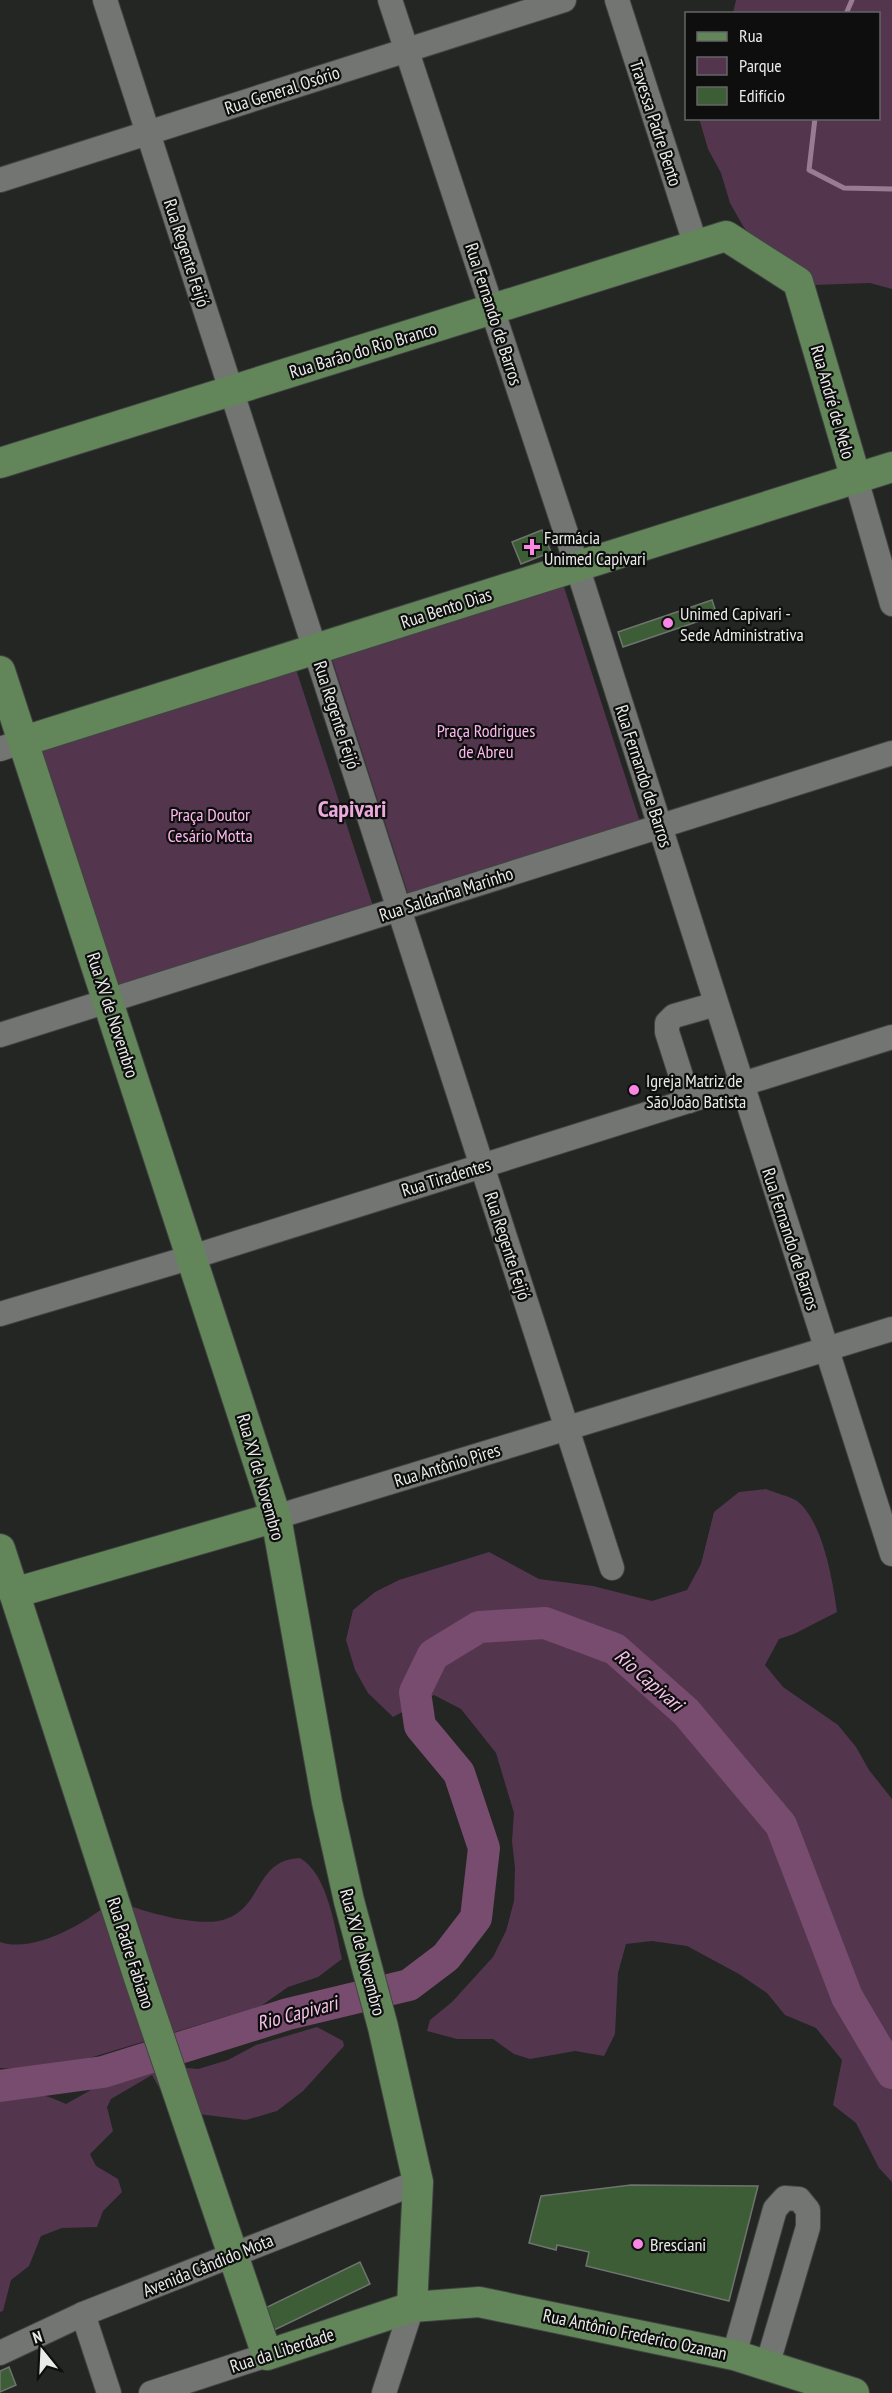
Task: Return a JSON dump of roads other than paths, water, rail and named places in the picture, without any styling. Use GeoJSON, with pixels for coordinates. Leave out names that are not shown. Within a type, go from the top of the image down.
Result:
{"type":"FeatureCollection","features":[{"type":"Feature","properties":{"kind":"main road","name":"Rua Barão do Rio Branco"},"geometry":{"type":"LineString","coordinates":[[0,463],[726,236]]}},
{"type":"Feature","properties":{"kind":"main road","name":"Rua André de Melo"},"geometry":{"type":"LineString","coordinates":[[726,236],[798,282],[855,478]]}},
{"type":"Feature","properties":{"kind":"main road","name":"Rua Bento Dias"},"geometry":{"type":"LineString","coordinates":[[12,745],[892,467]]}},
{"type":"Feature","properties":{"kind":"main road","name":"Rua XV de Novembro"},"geometry":{"type":"LineString","coordinates":[[0,671],[12,745],[108,1000],[276,1517],[327,1802],[349,1901],[383,2027],[418,2182],[412,2307]]}},
{"type":"Feature","properties":{"kind":"main road","name":"Rua Antônio Pires"},"geometry":{"type":"LineString","coordinates":[[7,1595],[276,1517]]}},
{"type":"Feature","properties":{"kind":"main road","name":"Rua Padre Fabiano"},"geometry":{"type":"LineString","coordinates":[[0,1549],[7,1595],[267,2355]]}},
{"type":"Feature","properties":{"kind":"main road","name":"Rua Antônio Frederico Ozanan"},"geometry":{"type":"LineString","coordinates":[[412,2307],[479,2302],[734,2355],[854,2393]]}},
{"type":"Feature","properties":{"kind":"main road","name":"Rua da Liberdade"},"geometry":{"type":"LineString","coordinates":[[267,2355],[412,2307]]}},
{"type":"Feature","properties":{"kind":"street","name":"Rua Regente Feijó"},"geometry":{"type":"LineString","coordinates":[[105,0],[612,1568]]}},
{"type":"Feature","properties":{"kind":"street","name":"Rua Fernando de Barros"},"geometry":{"type":"LineString","coordinates":[[390,0],[577,566],[892,1554]]}},
{"type":"Feature","properties":{"kind":"street","name":"Rua General Osório"},"geometry":{"type":"LineString","coordinates":[[0,180],[564,0]]}},
{"type":"Feature","properties":{"kind":"street","name":"Travessa Padre Bento"},"geometry":{"type":"LineString","coordinates":[[616,0],[696,246]]}},
{"type":"Feature","properties":{"kind":"street","name":"Rua André de Melo"},"geometry":{"type":"LineString","coordinates":[[855,478],[892,604]]}},
{"type":"Feature","properties":{"kind":"street","name":"Rua Saldanha Marinho"},"geometry":{"type":"LineString","coordinates":[[0,1035],[892,753]]}},
{"type":"Feature","properties":{"kind":"street"},"geometry":{"type":"LineString","coordinates":[[689,1101],[667,1032],[667,1023],[674,1016],[716,1004]]}},
{"type":"Feature","properties":{"kind":"street","name":"Rua Tiradentes"},"geometry":{"type":"LineString","coordinates":[[0,1314],[192,1257],[892,1037]]}},
{"type":"Feature","properties":{"kind":"street","name":"Rua Antônio Pires"},"geometry":{"type":"LineString","coordinates":[[276,1517],[892,1329]]}},
{"type":"Feature","properties":{"kind":"street","name":"Avenida Cândido Mota"},"geometry":{"type":"LineString","coordinates":[[0,2353],[83,2314],[418,2182]]}},
{"type":"Feature","properties":{"kind":"street"},"geometry":{"type":"LineString","coordinates":[[734,2355],[775,2209],[786,2198],[799,2199],[808,2210],[808,2227],[767,2366]]}},
{"type":"Feature","properties":{"kind":"street"},"geometry":{"type":"LineString","coordinates":[[757,2273],[790,2282]]}},
{"type":"Feature","properties":{"kind":"street"},"geometry":{"type":"LineString","coordinates":[[384,2393],[412,2307]]}},
{"type":"Feature","properties":{"kind":"street"},"geometry":{"type":"LineString","coordinates":[[83,2314],[109,2393]]}},
{"type":"Feature","properties":{"kind":"street","name":"Rua da Liberdade"},"geometry":{"type":"LineString","coordinates":[[151,2393],[267,2355]]}},
{"type":"Feature","properties":{"kind":"waterway"},"geometry":{"type":"LineString","coordinates":[[847,12],[852,0]]}},
{"type":"Feature","properties":{"kind":"waterway"},"geometry":{"type":"LineString","coordinates":[[815,120],[809,170],[844,188],[892,189]]}},
{"type":"Feature","properties":{"kind":"waterway","name":"Rio Capivari"},"geometry":{"type":"LineString","coordinates":[[0,2086],[103,2072],[288,2014],[409,1985],[446,1957],[476,1918],[484,1848],[459,1773],[420,1726],[415,1692],[433,1655],[479,1627],[545,1623],[615,1649],[686,1712],[781,1825],[847,1997],[892,2073]]}},
{"type":"Feature","properties":{"kind":"place","name":"Farmácia Unimed Capivari"},"geometry":{"type":"Point","coordinates":[532,547]}},
{"type":"Feature","properties":{"kind":"place","name":"Unimed Capivari - Sede Administrativa"},"geometry":{"type":"Point","coordinates":[668,623]}},
{"type":"Feature","properties":{"kind":"place","name":"Igreja Matriz de São João Batista"},"geometry":{"type":"Point","coordinates":[634,1090]}},
{"type":"Feature","properties":{"kind":"place","name":"Bresciani"},"geometry":{"type":"Point","coordinates":[638,2244]}},
{"type":"Feature","properties":{"kind":"district","name":"Capivari"},"geometry":{"type":"Point","coordinates":[352,808]}},
{"type":"Feature","properties":{"kind":"park label","name":"Praça Rodrigues de Abreu"},"geometry":{"type":"Point","coordinates":[486,740]}},
{"type":"Feature","properties":{"kind":"park label","name":"Praça Doutor Cesário Motta"},"geometry":{"type":"Point","coordinates":[210,824]}}]}
